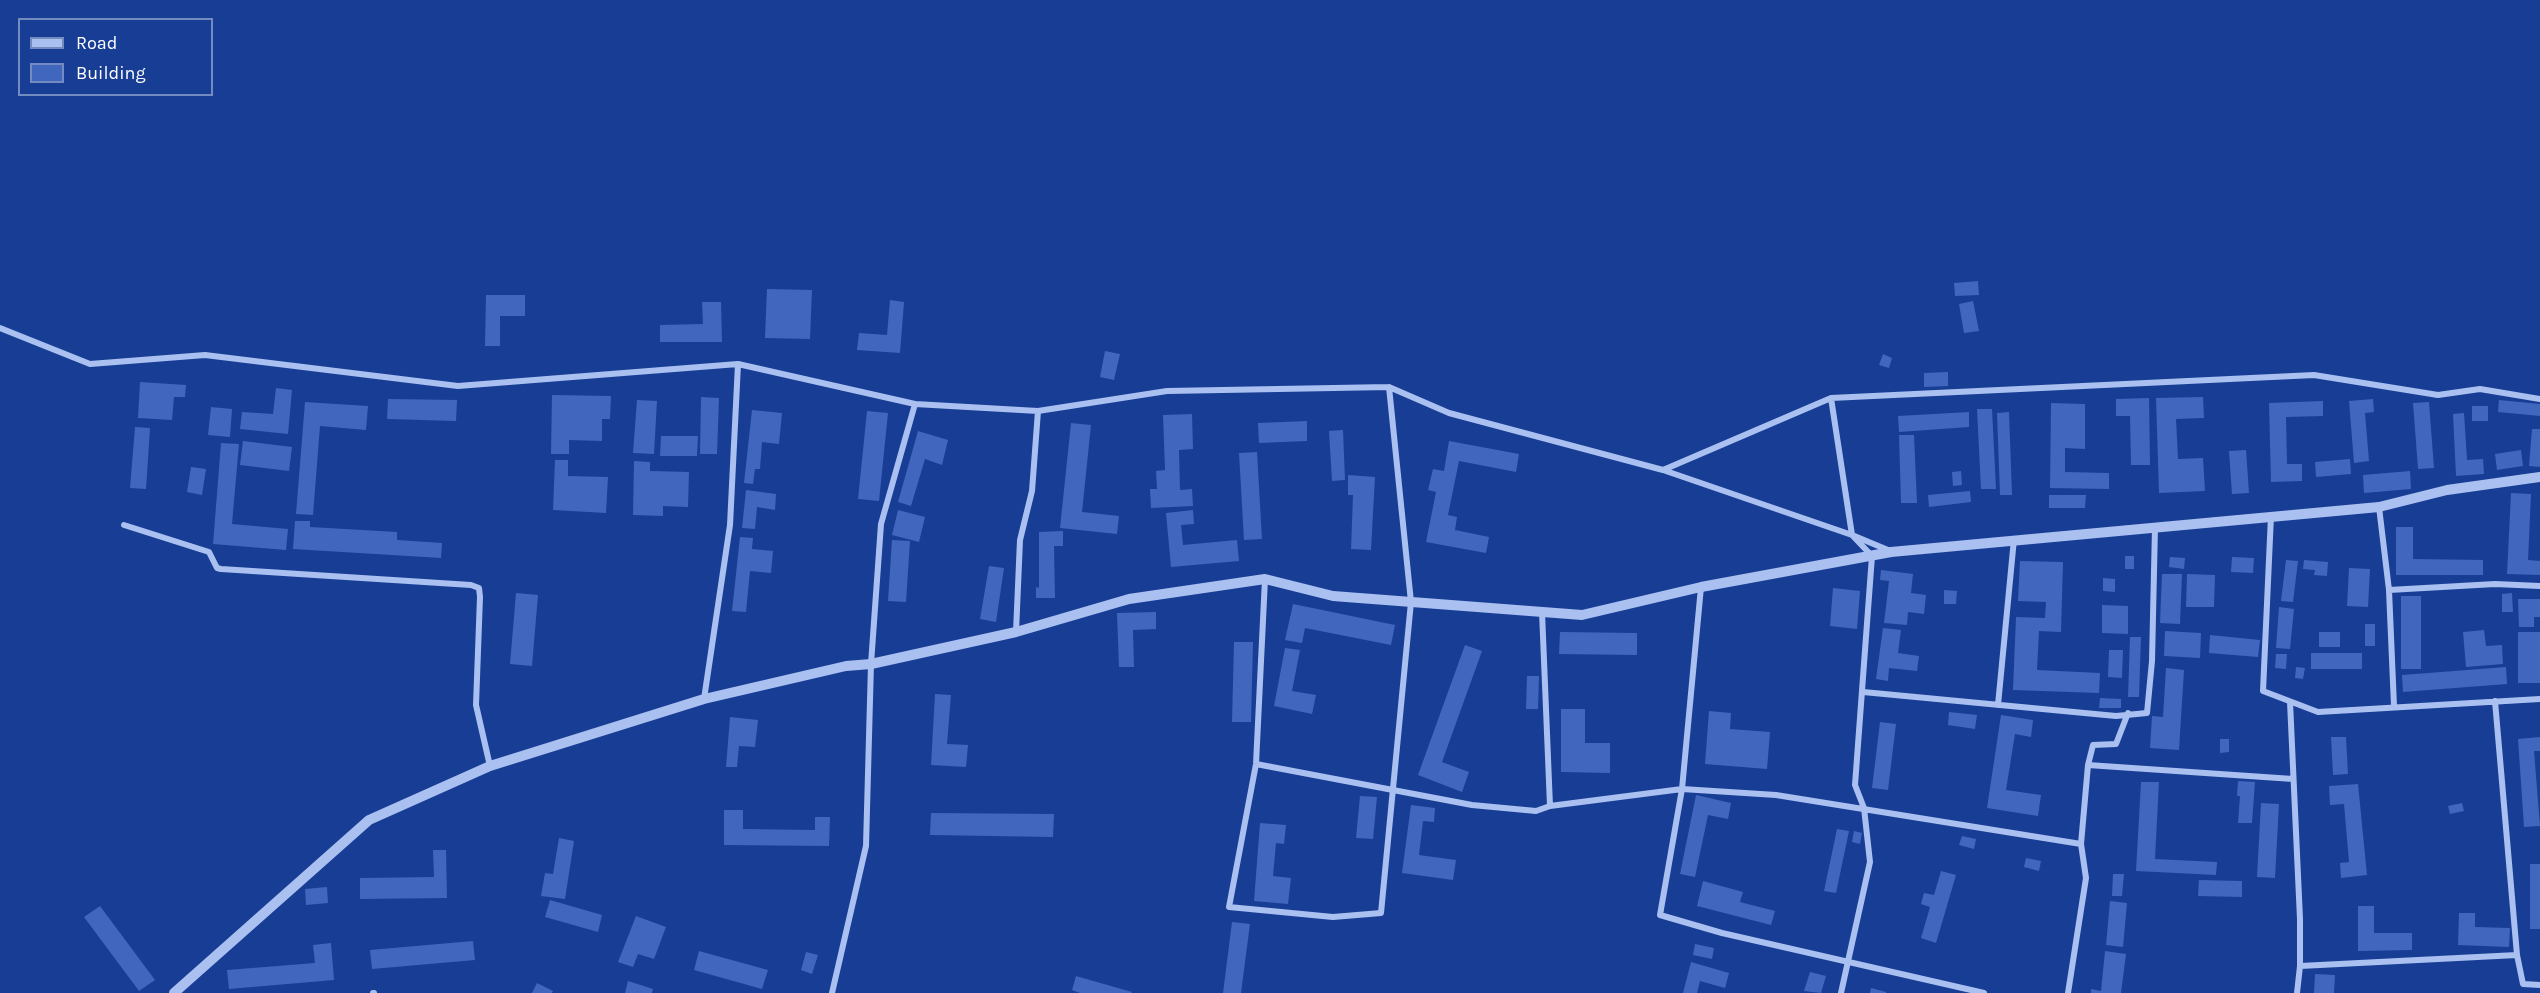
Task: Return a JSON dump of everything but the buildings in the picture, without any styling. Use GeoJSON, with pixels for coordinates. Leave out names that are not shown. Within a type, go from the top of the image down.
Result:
{"type":"FeatureCollection","features":[{"type":"Feature","properties":{"kind":"street"},"geometry":{"type":"LineString","coordinates":[[0,328],[90,364],[205,355],[458,386],[738,364],[915,404],[1038,411],[1167,391],[1389,387],[1449,413],[1663,470],[1852,535],[1892,552]]}},
{"type":"Feature","properties":{"kind":"street"},"geometry":{"type":"LineString","coordinates":[[704,699],[730,525],[738,364]]}},
{"type":"Feature","properties":{"kind":"street"},"geometry":{"type":"LineString","coordinates":[[1663,470],[1831,398],[2314,375],[2438,395],[2480,389],[2540,399]]}},
{"type":"Feature","properties":{"kind":"street"},"geometry":{"type":"LineString","coordinates":[[1265,579],[1256,764],[1229,907],[1333,917],[1381,913],[1412,602],[1389,387]]}},
{"type":"Feature","properties":{"kind":"street"},"geometry":{"type":"LineString","coordinates":[[1831,398],[1852,535],[1872,556],[1855,785],[1864,808],[1870,862],[1841,993]]}},
{"type":"Feature","properties":{"kind":"street"},"geometry":{"type":"LineString","coordinates":[[832,993],[866,846],[871,664],[881,524],[915,404]]}},
{"type":"Feature","properties":{"kind":"street"},"geometry":{"type":"LineString","coordinates":[[1016,632],[1020,540],[1032,492],[1038,411]]}},
{"type":"Feature","properties":{"kind":"street"},"geometry":{"type":"LineString","coordinates":[[174,993],[369,820],[489,766],[704,699],[846,666],[871,664],[1016,632],[1129,599],[1265,579],[1333,596],[1582,615],[1701,587],[1892,552],[2379,507],[2447,490],[2540,477]]}},
{"type":"Feature","properties":{"kind":"street"},"geometry":{"type":"LineString","coordinates":[[2379,507],[2389,590],[2394,706]]}},
{"type":"Feature","properties":{"kind":"street"},"geometry":{"type":"LineString","coordinates":[[2271,516],[2263,692],[2318,712],[2540,699]]}},
{"type":"Feature","properties":{"kind":"street"},"geometry":{"type":"LineString","coordinates":[[124,525],[209,552],[217,568],[221,569],[471,585],[478,588],[480,597],[476,705],[489,766]]}},
{"type":"Feature","properties":{"kind":"street"},"geometry":{"type":"LineString","coordinates":[[1863,692],[2116,716],[2128,713],[2147,713],[2152,661],[2155,527]]}},
{"type":"Feature","properties":{"kind":"street"},"geometry":{"type":"LineString","coordinates":[[1998,705],[2014,539]]}},
{"type":"Feature","properties":{"kind":"street"},"geometry":{"type":"LineString","coordinates":[[2389,590],[2496,584],[2540,586]]}},
{"type":"Feature","properties":{"kind":"street"},"geometry":{"type":"LineString","coordinates":[[1701,587],[1682,789],[1660,915],[1722,933],[1984,993]]}},
{"type":"Feature","properties":{"kind":"street"},"geometry":{"type":"LineString","coordinates":[[1542,612],[1550,806]]}},
{"type":"Feature","properties":{"kind":"street"},"geometry":{"type":"LineString","coordinates":[[2495,701],[2517,955],[2523,984],[2540,985]]}},
{"type":"Feature","properties":{"kind":"street"},"geometry":{"type":"LineString","coordinates":[[2290,702],[2300,966],[2297,993]]}},
{"type":"Feature","properties":{"kind":"street"},"geometry":{"type":"LineString","coordinates":[[2068,993],[2086,878],[2081,844],[2088,765],[2093,745],[2116,744],[2128,713]]}},
{"type":"Feature","properties":{"kind":"street"},"geometry":{"type":"LineString","coordinates":[[1256,764],[1472,805],[1536,811],[1550,806],[1682,789],[1776,795],[2081,844]]}},
{"type":"Feature","properties":{"kind":"street"},"geometry":{"type":"LineString","coordinates":[[2088,765],[2294,779]]}},
{"type":"Feature","properties":{"kind":"street"},"geometry":{"type":"LineString","coordinates":[[2300,966],[2517,955]]}}]}
